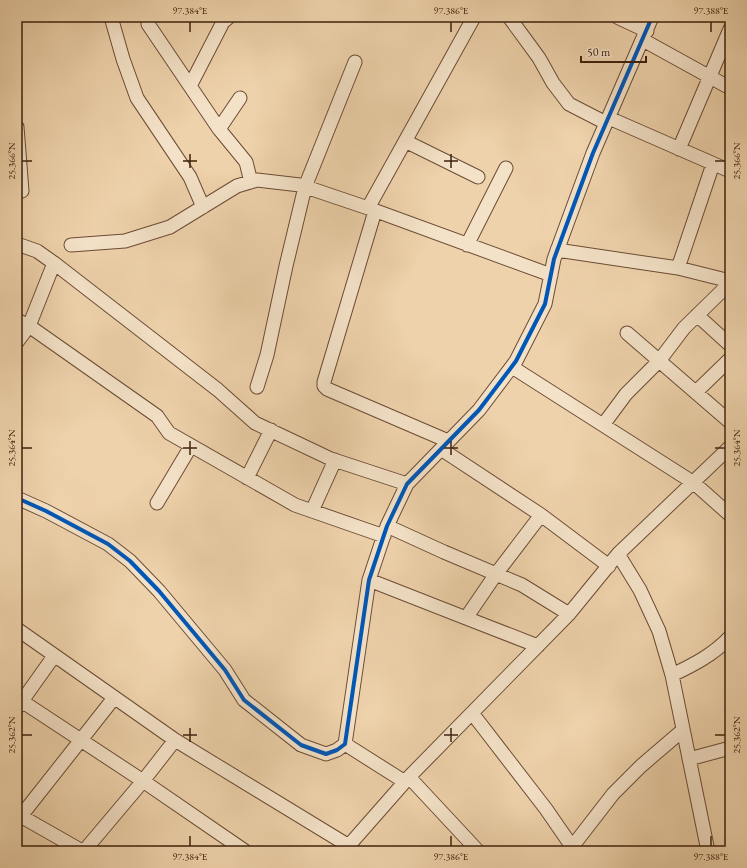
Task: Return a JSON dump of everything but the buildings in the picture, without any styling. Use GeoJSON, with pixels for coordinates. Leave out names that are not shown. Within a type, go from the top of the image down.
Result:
{"type":"FeatureCollection","features":[{"type":"Feature","properties":{"kind":"street"},"geometry":{"type":"LineString","coordinates":[[111,17],[123,59],[137,98],[190,177],[203,207]]}},
{"type":"Feature","properties":{"kind":"street"},"geometry":{"type":"LineString","coordinates":[[190,86],[223,22],[229,17]]}},
{"type":"Feature","properties":{"kind":"street"},"geometry":{"type":"LineString","coordinates":[[474,17],[405,140],[371,209],[324,386],[327,389],[445,445],[609,566]]}},
{"type":"Feature","properties":{"kind":"street"},"geometry":{"type":"LineString","coordinates":[[509,17],[539,58],[553,83],[569,104],[730,171]]}},
{"type":"Feature","properties":{"kind":"street"},"geometry":{"type":"LineString","coordinates":[[617,17],[710,77],[730,88]]}},
{"type":"Feature","properties":{"kind":"street"},"geometry":{"type":"LineString","coordinates":[[17,498],[108,544],[130,561],[159,591],[225,670],[244,700],[301,746],[326,754],[337,750],[345,744],[369,580],[385,531],[407,484],[479,410],[516,361],[545,304],[558,250],[593,153],[652,17]]}},
{"type":"Feature","properties":{"kind":"street"},"geometry":{"type":"LineString","coordinates":[[148,24],[219,129],[246,162],[251,182]]}},
{"type":"Feature","properties":{"kind":"street"},"geometry":{"type":"LineString","coordinates":[[679,149],[730,29]]}},
{"type":"Feature","properties":{"kind":"street"},"geometry":{"type":"LineString","coordinates":[[257,387],[267,355],[305,187],[355,62]]}},
{"type":"Feature","properties":{"kind":"street"},"geometry":{"type":"LineString","coordinates":[[219,129],[240,98]]}},
{"type":"Feature","properties":{"kind":"street"},"geometry":{"type":"LineString","coordinates":[[17,127],[18,159],[22,191]]}},
{"type":"Feature","properties":{"kind":"street"},"geometry":{"type":"LineString","coordinates":[[405,140],[478,177]]}},
{"type":"Feature","properties":{"kind":"street"},"geometry":{"type":"LineString","coordinates":[[678,268],[713,164]]}},
{"type":"Feature","properties":{"kind":"street"},"geometry":{"type":"LineString","coordinates":[[467,245],[506,168]]}},
{"type":"Feature","properties":{"kind":"street"},"geometry":{"type":"LineString","coordinates":[[71,245],[125,241],[170,228],[237,186],[257,180],[305,187],[371,209],[551,275]]}},
{"type":"Feature","properties":{"kind":"street"},"geometry":{"type":"LineString","coordinates":[[17,244],[37,251],[54,263],[218,390],[255,423],[334,460],[407,484]]}},
{"type":"Feature","properties":{"kind":"street"},"geometry":{"type":"LineString","coordinates":[[558,250],[678,268],[730,282],[684,328],[659,360],[626,394],[604,425]]}},
{"type":"Feature","properties":{"kind":"street"},"geometry":{"type":"LineString","coordinates":[[17,342],[29,326],[54,263]]}},
{"type":"Feature","properties":{"kind":"street"},"geometry":{"type":"LineString","coordinates":[[698,315],[730,345]]}},
{"type":"Feature","properties":{"kind":"street"},"geometry":{"type":"LineString","coordinates":[[17,320],[29,326],[157,416],[169,433],[294,505],[312,512],[385,531],[496,574],[522,585],[569,614]]}},
{"type":"Feature","properties":{"kind":"street"},"geometry":{"type":"LineString","coordinates":[[627,333],[730,422]]}},
{"type":"Feature","properties":{"kind":"street"},"geometry":{"type":"LineString","coordinates":[[696,392],[730,360]]}},
{"type":"Feature","properties":{"kind":"street"},"geometry":{"type":"LineString","coordinates":[[512,367],[694,483],[730,515]]}},
{"type":"Feature","properties":{"kind":"street"},"geometry":{"type":"LineString","coordinates":[[247,478],[271,430]]}},
{"type":"Feature","properties":{"kind":"street"},"geometry":{"type":"LineString","coordinates":[[157,503],[191,446]]}},
{"type":"Feature","properties":{"kind":"street"},"geometry":{"type":"LineString","coordinates":[[17,629],[175,740],[347,848],[407,779],[569,614],[618,554],[730,447]]}},
{"type":"Feature","properties":{"kind":"street"},"geometry":{"type":"LineString","coordinates":[[312,512],[334,460]]}},
{"type":"Feature","properties":{"kind":"street"},"geometry":{"type":"LineString","coordinates":[[466,618],[496,574],[541,515]]}},
{"type":"Feature","properties":{"kind":"street"},"geometry":{"type":"LineString","coordinates":[[618,554],[640,590],[659,631],[672,676],[708,851]]}},
{"type":"Feature","properties":{"kind":"street"},"geometry":{"type":"LineString","coordinates":[[369,580],[538,646]]}},
{"type":"Feature","properties":{"kind":"street"},"geometry":{"type":"LineString","coordinates":[[672,676],[704,659],[720,648],[730,637]]}},
{"type":"Feature","properties":{"kind":"street"},"geometry":{"type":"LineString","coordinates":[[54,656],[19,702],[81,740],[245,851]]}},
{"type":"Feature","properties":{"kind":"street"},"geometry":{"type":"LineString","coordinates":[[114,698],[18,817],[78,850],[143,781],[175,740]]}},
{"type":"Feature","properties":{"kind":"street"},"geometry":{"type":"LineString","coordinates":[[472,713],[546,809],[574,849],[613,794],[641,766],[683,730]]}},
{"type":"Feature","properties":{"kind":"street"},"geometry":{"type":"LineString","coordinates":[[345,744],[407,779],[478,851]]}},
{"type":"Feature","properties":{"kind":"street"},"geometry":{"type":"LineString","coordinates":[[689,759],[730,748]]}},
{"type":"Feature","properties":{"kind":"cycle path"},"geometry":{"type":"LineString","coordinates":[[17,498],[46,511],[108,544],[130,561],[159,591],[225,670],[244,700],[301,745],[326,754],[337,750],[345,744],[369,580],[387,526],[407,484],[479,410],[516,361],[545,304],[554,259],[593,153],[652,17]]}}]}
